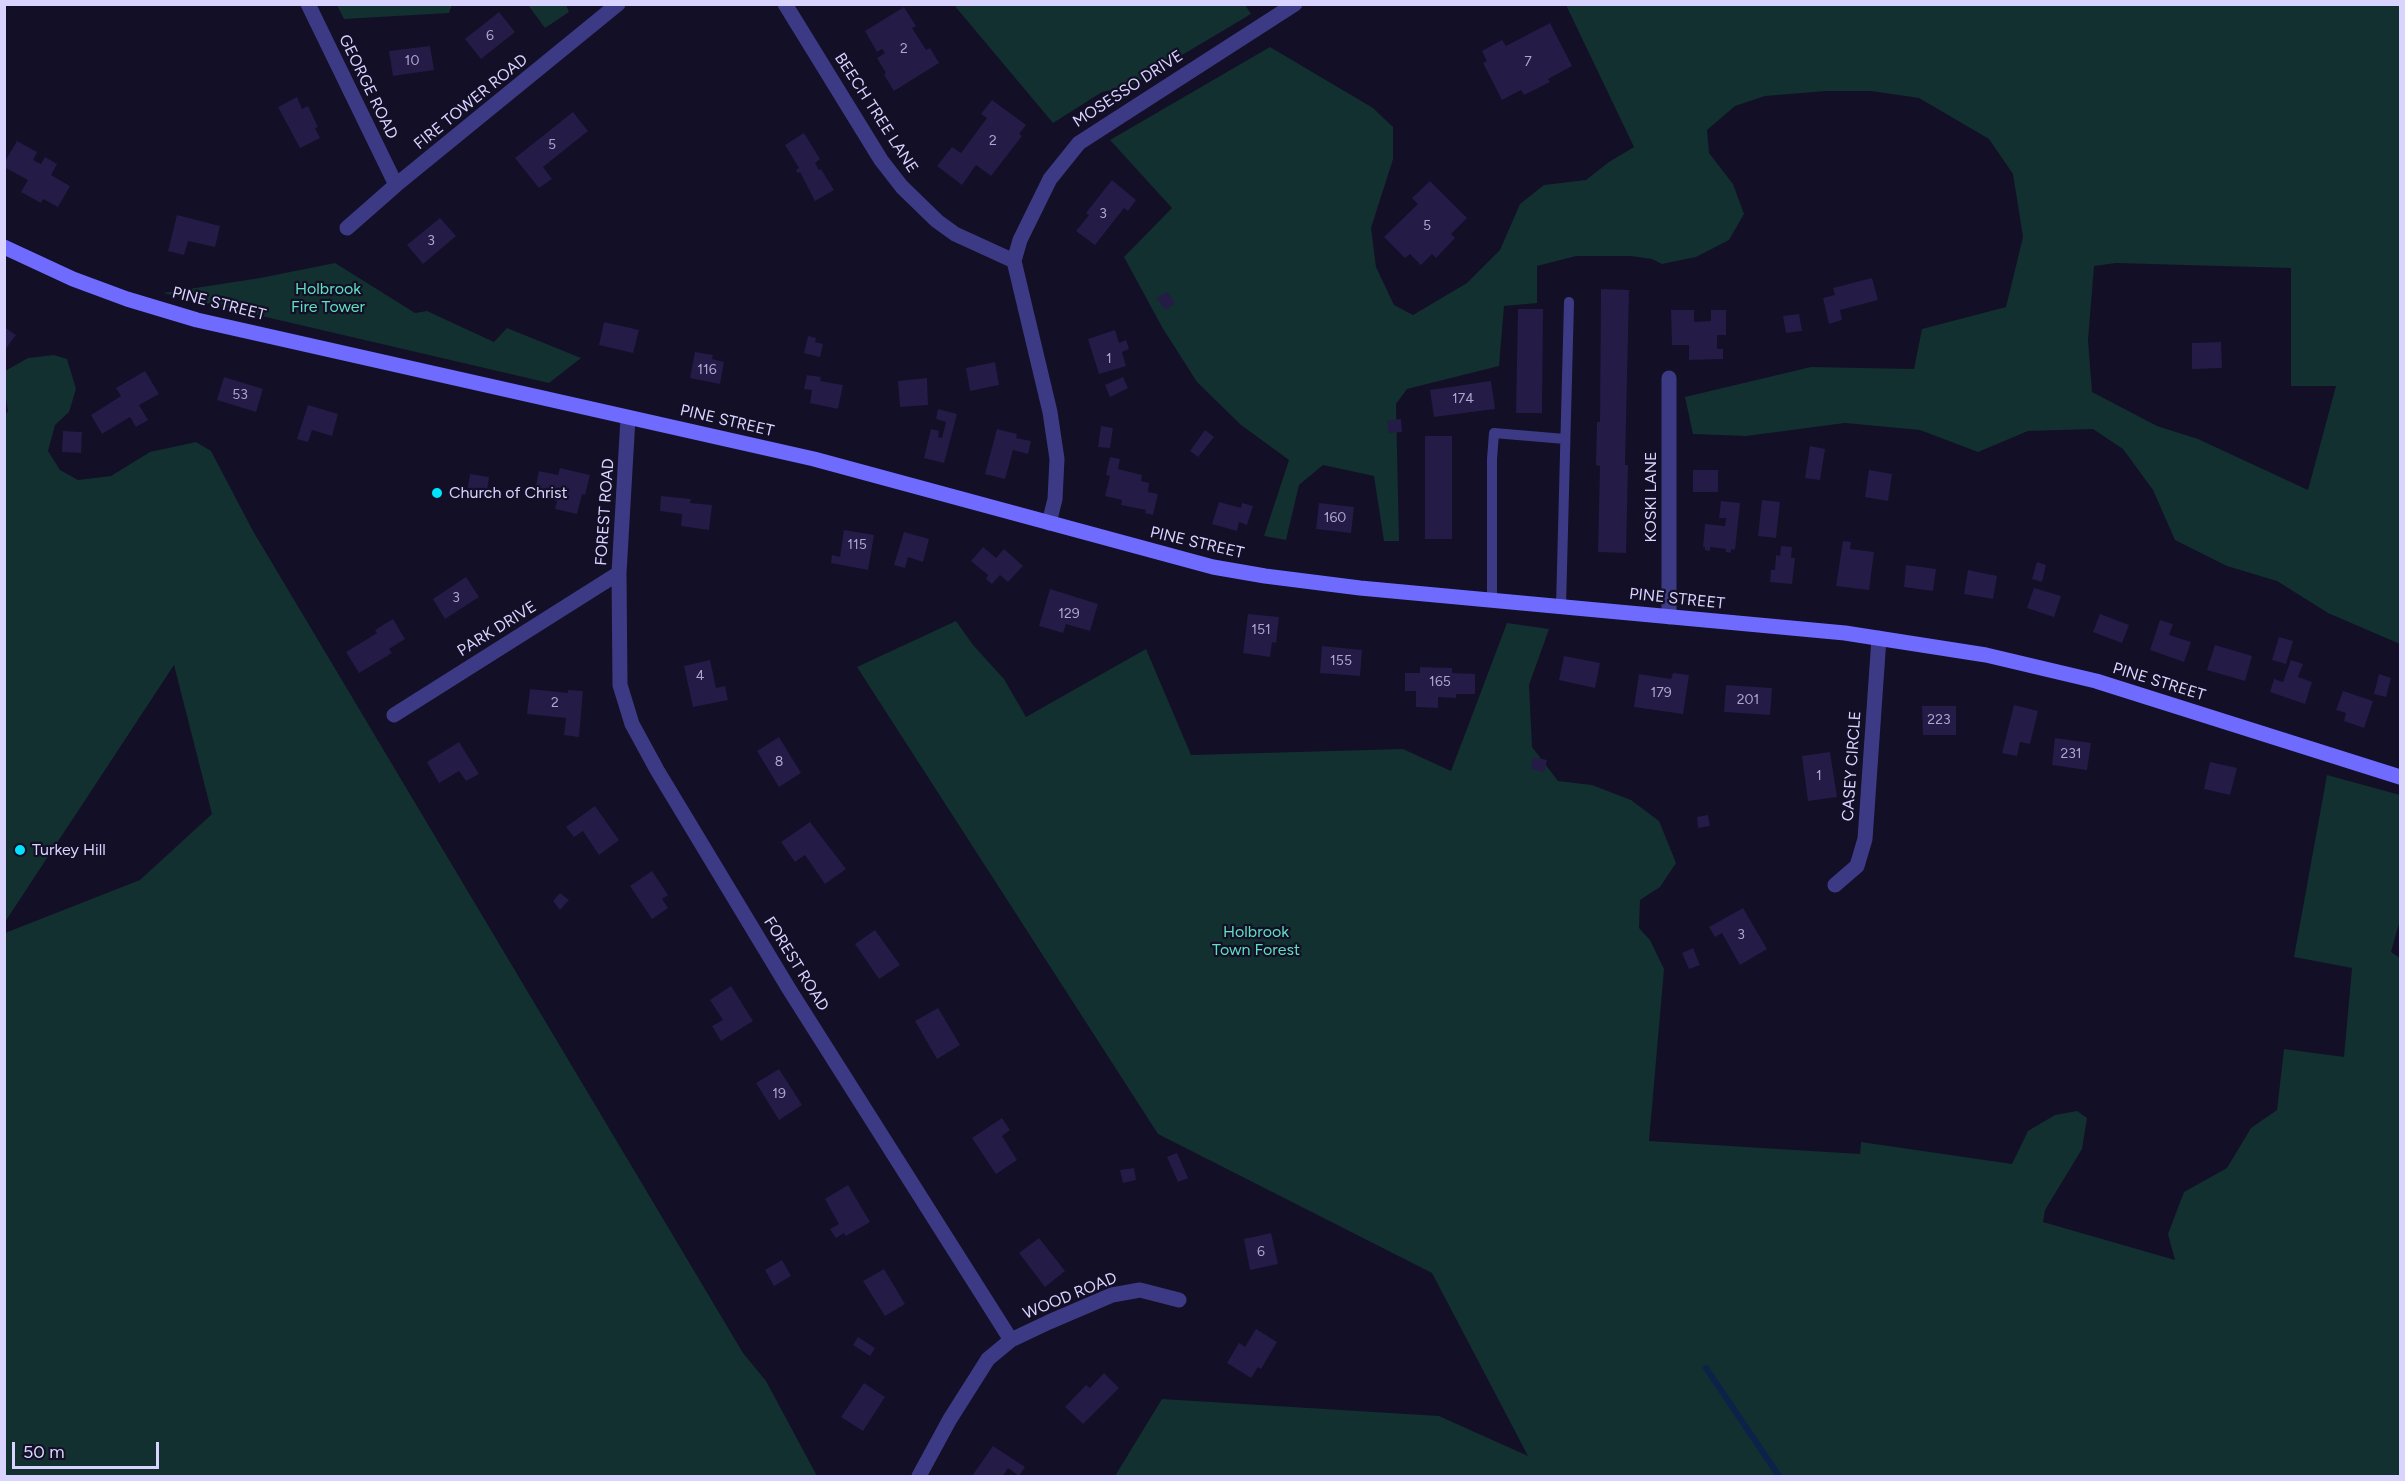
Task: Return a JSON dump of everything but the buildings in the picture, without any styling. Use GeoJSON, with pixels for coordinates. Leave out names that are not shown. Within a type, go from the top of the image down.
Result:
{"type":"FeatureCollection","features":[{"type":"Feature","properties":{"kind":"main road","name":"PINE STREET"},"geometry":{"type":"LineString","coordinates":[[4,247],[73,279],[127,299],[197,320],[814,459],[1180,559],[1265,576],[1879,638],[1986,655],[2096,681],[2400,777]]}},
{"type":"Feature","properties":{"kind":"street","name":"GEORGE ROAD"},"geometry":{"type":"LineString","coordinates":[[308,4],[396,185]]}},
{"type":"Feature","properties":{"kind":"street","name":"FIRE TOWER ROAD"},"geometry":{"type":"LineString","coordinates":[[347,228],[396,185],[618,4]]}},
{"type":"Feature","properties":{"kind":"street","name":"BEECH TREE LANE"},"geometry":{"type":"LineString","coordinates":[[785,4],[881,160],[902,187],[937,221],[955,234],[1014,261]]}},
{"type":"Feature","properties":{"kind":"street","name":"MOSESSO DRIVE"},"geometry":{"type":"LineString","coordinates":[[1014,261],[1020,240],[1050,179],[1078,143],[1295,4]]}},
{"type":"Feature","properties":{"kind":"street"},"geometry":{"type":"LineString","coordinates":[[1014,261],[1054,437],[1057,477],[1049,523]]}},
{"type":"Feature","properties":{"kind":"street","name":"KOSKI LANE"},"geometry":{"type":"LineString","coordinates":[[1669,378],[1669,616]]}},
{"type":"Feature","properties":{"kind":"street","name":"FOREST ROAD"},"geometry":{"type":"LineString","coordinates":[[628,418],[619,573],[620,685],[632,724],[657,770],[789,989],[1011,1340]]}},
{"type":"Feature","properties":{"kind":"street","name":"PARK DRIVE"},"geometry":{"type":"LineString","coordinates":[[394,716],[619,573]]}},
{"type":"Feature","properties":{"kind":"street","name":"CASEY CIRCLE"},"geometry":{"type":"LineString","coordinates":[[1835,885],[1857,866],[1865,839],[1879,638]]}},
{"type":"Feature","properties":{"kind":"street","name":"WOOD ROAD"},"geometry":{"type":"LineString","coordinates":[[1011,1340],[1112,1296],[1140,1290],[1179,1300]]}},
{"type":"Feature","properties":{"kind":"street"},"geometry":{"type":"LineString","coordinates":[[919,1476],[950,1419],[988,1359],[1011,1340]]}},
{"type":"Feature","properties":{"kind":"lane"},"geometry":{"type":"LineString","coordinates":[[1561,606],[1569,302]]}},
{"type":"Feature","properties":{"kind":"lane"},"geometry":{"type":"LineString","coordinates":[[1492,599],[1491,459],[1494,433],[1565,439]]}},
{"type":"Feature","properties":{"kind":"green space"},"geometry":{"type":"Polygon","coordinates":[[[337,5],[452,5],[449,13],[344,19],[337,5]]]}},
{"type":"Feature","properties":{"kind":"green space"},"geometry":{"type":"Polygon","coordinates":[[[528,5],[566,5],[569,12],[545,28],[528,5]]]}},
{"type":"Feature","properties":{"kind":"green space"},"geometry":{"type":"Polygon","coordinates":[[[954,5],[1245,5],[1251,14],[1130,86],[1102,92],[1053,123],[954,5]]]}},
{"type":"Feature","properties":{"kind":"green space"},"geometry":{"type":"Polygon","coordinates":[[[1566,5],[2400,5],[2400,644],[2328,613],[2277,581],[2227,566],[2175,540],[2153,490],[2123,449],[2093,429],[2028,431],[1978,452],[1920,430],[1845,423],[1746,436],[1693,434],[1685,397],[1811,367],[1914,369],[1922,329],[2006,307],[2023,237],[2013,174],[1989,139],[1919,98],[1871,91],[1826,91],[1765,96],[1735,106],[1707,130],[1709,153],[1733,184],[1744,214],[1729,240],[1696,257],[1662,264],[1652,259],[1631,256],[1576,256],[1537,266],[1537,303],[1504,306],[1499,366],[1407,389],[1396,404],[1399,541],[1384,541],[1374,476],[1323,465],[1299,485],[1286,540],[1264,536],[1289,460],[1241,425],[1197,382],[1162,327],[1124,257],[1172,208],[1110,140],[1270,47],[1373,108],[1393,127],[1393,159],[1371,228],[1376,267],[1394,305],[1413,315],[1467,283],[1500,250],[1520,204],[1544,185],[1586,180],[1609,162],[1634,147],[1566,5]],[[2116,263],[2094,266],[2088,340],[2092,392],[2157,426],[2198,439],[2308,490],[2336,386],[2291,386],[2291,268],[2116,263]]]}},
{"type":"Feature","properties":{"kind":"green space","name":"Holbrook Fire Tower"},"geometry":{"type":"Polygon","coordinates":[[[335,263],[415,313],[427,311],[494,342],[507,328],[581,358],[549,383],[163,293],[260,278],[335,263]]]}},
{"type":"Feature","properties":{"kind":"green space"},"geometry":{"type":"Polygon","coordinates":[[[54,355],[67,359],[76,389],[69,412],[55,425],[48,451],[60,470],[78,480],[111,476],[150,452],[196,442],[211,451],[253,531],[743,1353],[766,1381],[817,1476],[5,1476],[5,933],[140,880],[212,814],[174,665],[5,922],[4,417],[8,411],[5,371],[28,358],[54,355]]]}},
{"type":"Feature","properties":{"kind":"green space","name":"Holbrook Town Forest"},"geometry":{"type":"Polygon","coordinates":[[[956,621],[973,645],[1004,679],[1026,717],[1146,649],[1191,755],[1403,749],[1451,771],[1507,623],[1549,629],[1529,685],[1532,747],[1558,781],[1592,785],[1631,800],[1659,821],[1676,863],[1660,887],[1640,900],[1639,928],[1650,940],[1664,969],[1649,1141],[1860,1154],[1861,1142],[2012,1164],[2028,1131],[2055,1115],[2077,1111],[2087,1118],[2082,1149],[2045,1210],[2043,1222],[2175,1260],[2168,1234],[2184,1192],[2227,1168],[2251,1128],[2277,1110],[2284,1049],[2344,1057],[2352,968],[2294,957],[2327,775],[2400,795],[2400,920],[2391,952],[2400,958],[2400,1476],[1115,1476],[1162,1399],[1439,1416],[1528,1456],[1432,1273],[1158,1134],[857,667],[956,621]]]}},
{"type":"Feature","properties":{"kind":"waterway"},"geometry":{"type":"LineString","coordinates":[[1706,1368],[1779,1476]]}},
{"type":"Feature","properties":{"kind":"place","name":"Church of Christ"},"geometry":{"type":"Point","coordinates":[437,493]}},
{"type":"Feature","properties":{"kind":"place","name":"Turkey Hill"},"geometry":{"type":"Point","coordinates":[20,850]}}]}
